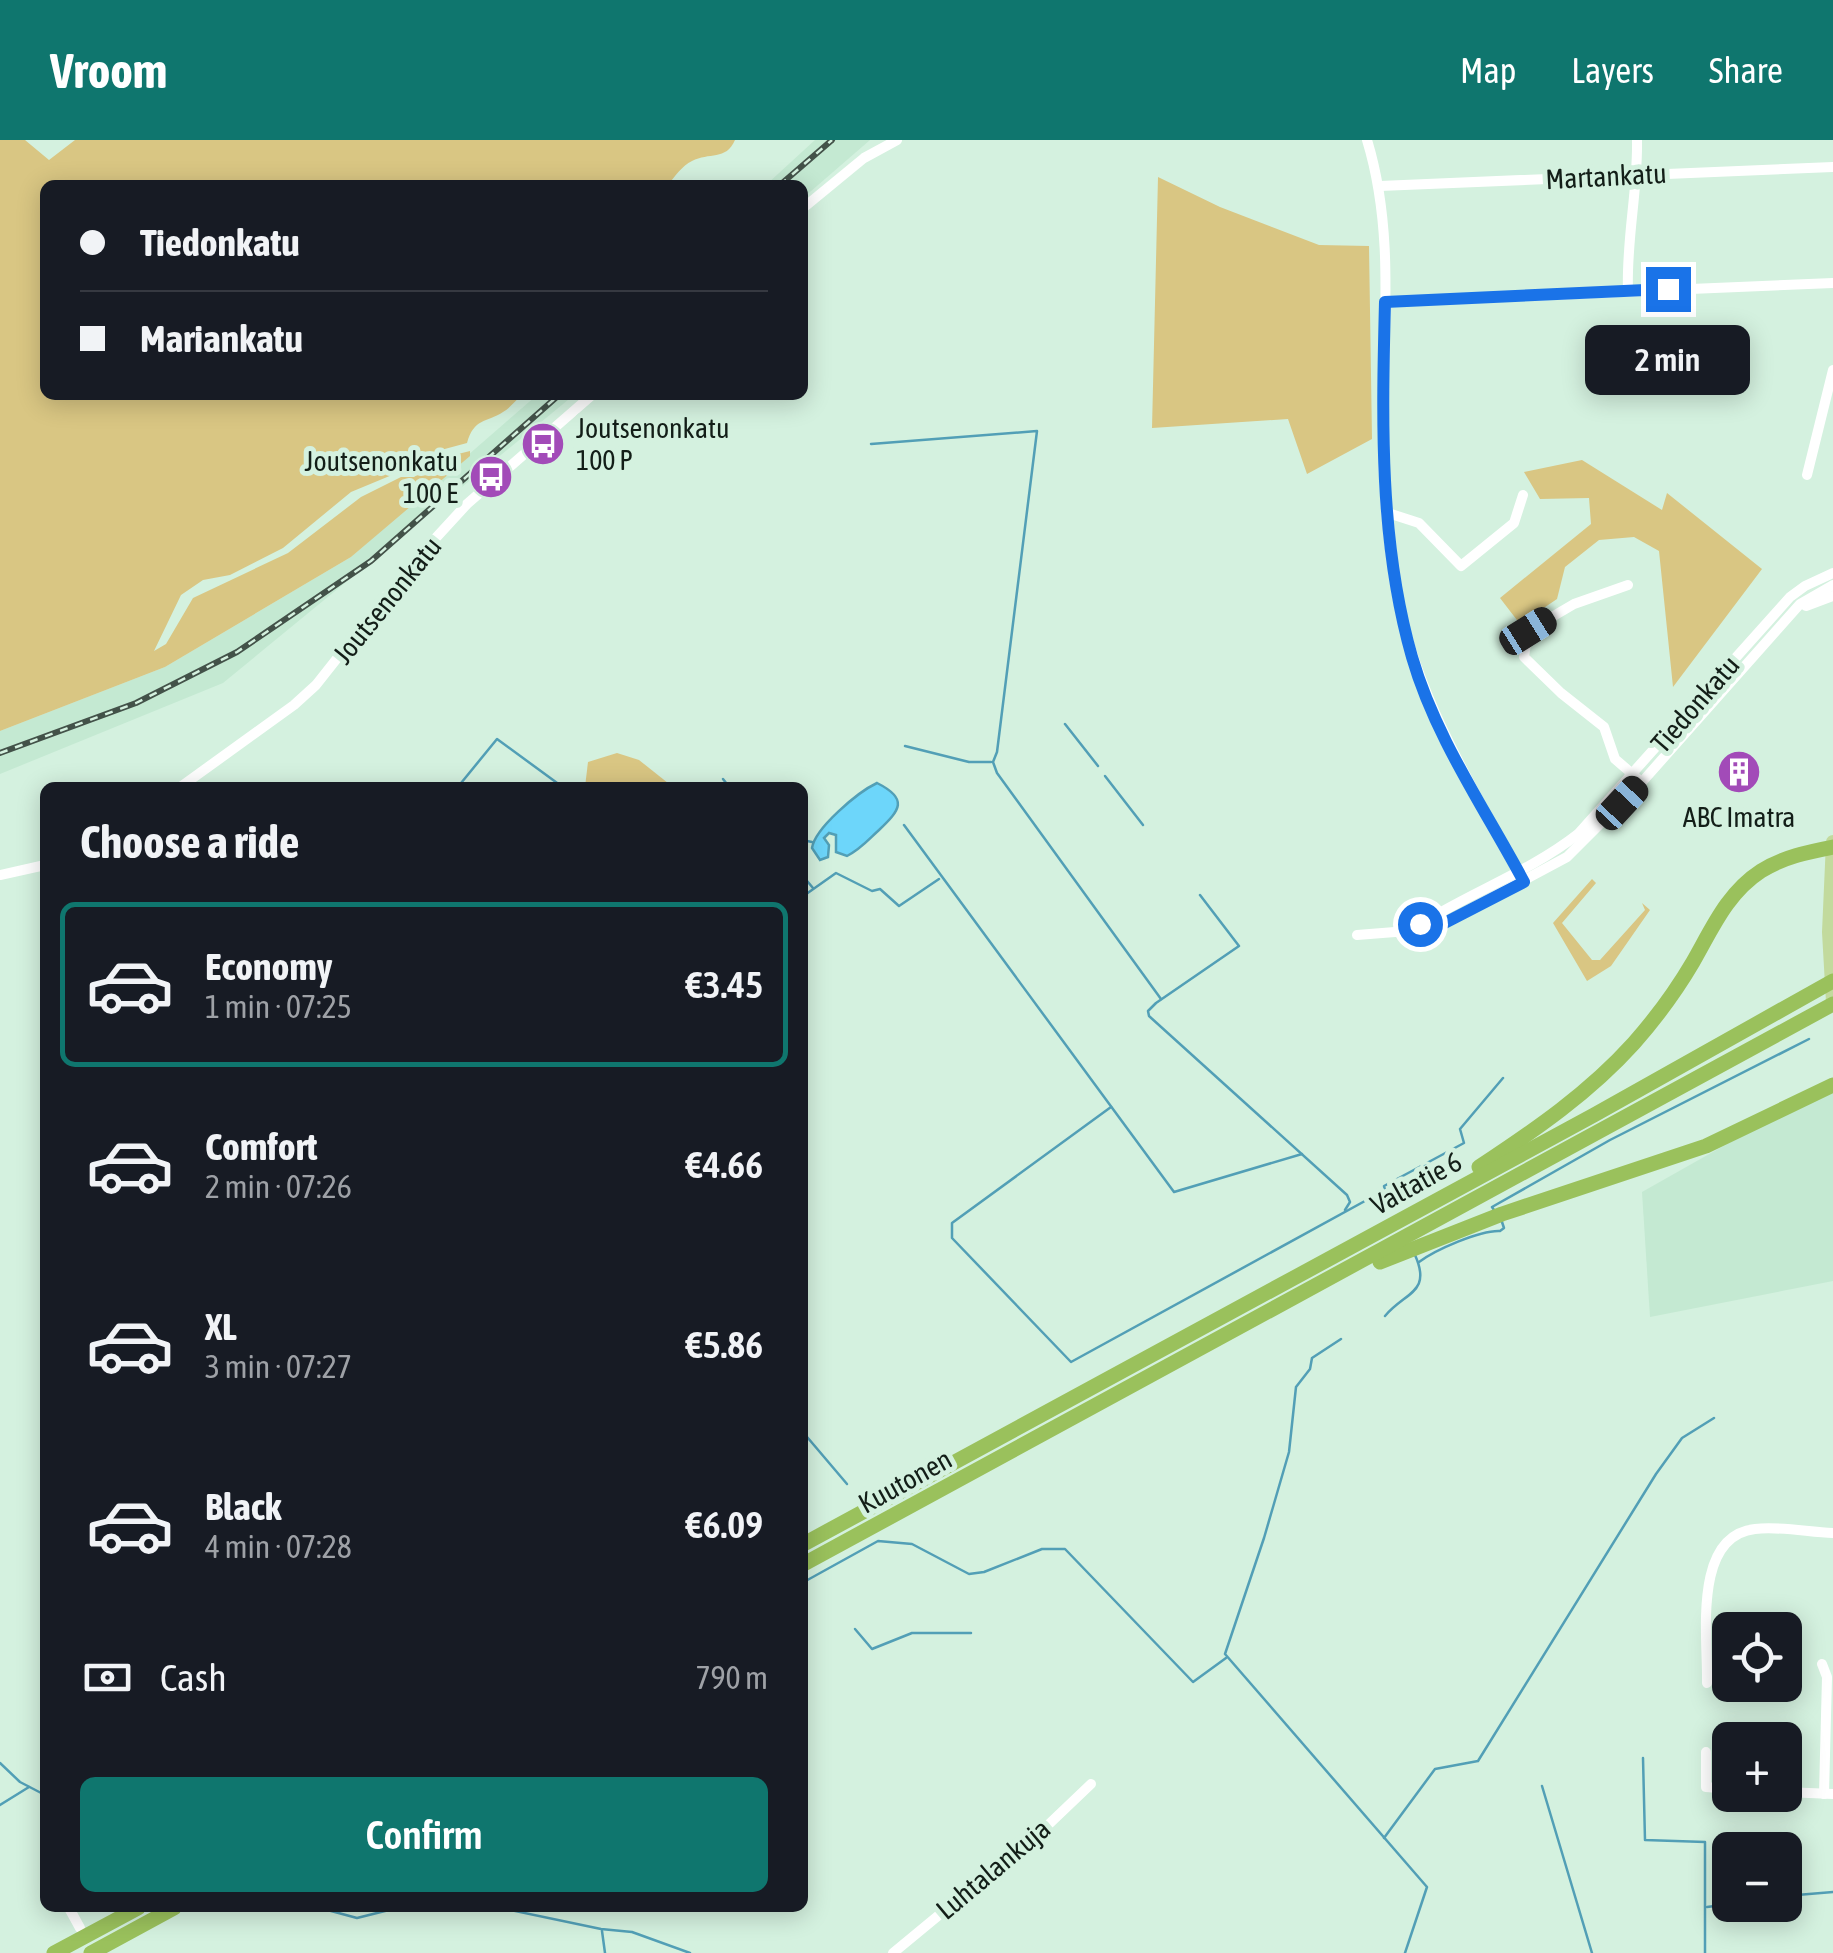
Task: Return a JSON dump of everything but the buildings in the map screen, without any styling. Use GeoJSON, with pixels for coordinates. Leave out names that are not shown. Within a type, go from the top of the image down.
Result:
{"type":"FeatureCollection","features":[{"type":"Feature","properties":{"kind":"highway"},"geometry":{"type":"LineString","coordinates":[[1388,1227],[1546,1122],[1610,1069],[1674,992],[1728,902],[1759,872],[1796,855],[1833,845]]}},
{"type":"Feature","properties":{"kind":"highway","name":"Valtatie 6"},"geometry":{"type":"LineString","coordinates":[[1027,1434],[1388,1227],[1833,980]]}},
{"type":"Feature","properties":{"kind":"highway","name":"Valtatie 6"},"geometry":{"type":"LineString","coordinates":[[1027,1434],[1285,1303],[1833,1003]]}},
{"type":"Feature","properties":{"kind":"highway"},"geometry":{"type":"LineString","coordinates":[[1285,1303],[1452,1232],[1706,1146],[1833,1084]]}},
{"type":"Feature","properties":{"kind":"highway","name":"Kuutonen"},"geometry":{"type":"LineString","coordinates":[[808,1542],[1027,1434]]}},
{"type":"Feature","properties":{"kind":"highway","name":"Kuutonen"},"geometry":{"type":"LineString","coordinates":[[808,1562],[1027,1434]]}},
{"type":"Feature","properties":{"kind":"highway"},"geometry":{"type":"LineString","coordinates":[[54,1953],[131,1912]]}},
{"type":"Feature","properties":{"kind":"highway"},"geometry":{"type":"LineString","coordinates":[[90,1953],[167,1912]]}},
{"type":"Feature","properties":{"kind":"main road"},"geometry":{"type":"LineString","coordinates":[[1833,845],[1829,932],[1833,1003]]}},
{"type":"Feature","properties":{"kind":"street"},"geometry":{"type":"LineString","coordinates":[[808,205],[864,158],[897,140]]}},
{"type":"Feature","properties":{"kind":"street"},"geometry":{"type":"LineString","coordinates":[[1366,140],[1380,186],[1385,238],[1383,417],[1395,586],[1413,660],[1449,746],[1521,876]]}},
{"type":"Feature","properties":{"kind":"street"},"geometry":{"type":"LineString","coordinates":[[1628,291],[1638,174],[1637,140]]}},
{"type":"Feature","properties":{"kind":"street","name":"Martankatu"},"geometry":{"type":"LineString","coordinates":[[1380,186],[1833,167]]}},
{"type":"Feature","properties":{"kind":"street"},"geometry":{"type":"LineString","coordinates":[[1385,302],[1833,283]]}},
{"type":"Feature","properties":{"kind":"street"},"geometry":{"type":"LineString","coordinates":[[1807,475],[1833,370]]}},
{"type":"Feature","properties":{"kind":"street","name":"Joutsenonkatu"},"geometry":{"type":"LineString","coordinates":[[187,782],[316,685],[410,566],[467,504],[586,400]]}},
{"type":"Feature","properties":{"kind":"street"},"geometry":{"type":"LineString","coordinates":[[1388,513],[1418,523],[1461,566],[1514,523],[1523,495]]}},
{"type":"Feature","properties":{"kind":"street","name":"Tiedonkatu"},"geometry":{"type":"LineString","coordinates":[[1638,778],[1790,598],[1804,586],[1833,573]]}},
{"type":"Feature","properties":{"kind":"street"},"geometry":{"type":"LineString","coordinates":[[1628,585],[1574,604],[1528,631],[1524,657],[1560,693],[1604,727],[1614,759],[1638,778]]}},
{"type":"Feature","properties":{"kind":"street","name":"Tiedonkatu"},"geometry":{"type":"LineString","coordinates":[[1357,935],[1408,932],[1440,912],[1521,876],[1558,850],[1638,778],[1788,617],[1812,596],[1833,585]]}},
{"type":"Feature","properties":{"kind":"street","name":"Tiedonkatu"},"geometry":{"type":"LineString","coordinates":[[1788,617],[1833,596]]}},
{"type":"Feature","properties":{"kind":"street"},"geometry":{"type":"LineString","coordinates":[[0,876],[40,866]]}},
{"type":"Feature","properties":{"kind":"street"},"geometry":{"type":"LineString","coordinates":[[1707,1683],[1708,1575],[1717,1554],[1730,1539],[1756,1529],[1833,1533]]}},
{"type":"Feature","properties":{"kind":"street"},"geometry":{"type":"LineString","coordinates":[[1802,1793],[1828,1794],[1827,1677],[1822,1664]]}},
{"type":"Feature","properties":{"kind":"street"},"geometry":{"type":"LineString","coordinates":[[1706,1752],[1706,1787],[1712,1788]]}},
{"type":"Feature","properties":{"kind":"street","name":"Luhtalankuja"},"geometry":{"type":"LineString","coordinates":[[893,1953],[1048,1825],[1090,1784]]}},
{"type":"Feature","properties":{"kind":"street"},"geometry":{"type":"LineString","coordinates":[[71,1912],[80,1928]]}},
{"type":"Feature","properties":{"kind":"shaded area"},"geometry":{"type":"Polygon","coordinates":[[[0,140],[25,140],[49,160],[75,140],[735,140],[722,154],[688,163],[672,180],[40,180],[40,400],[517,400],[477,425],[467,443],[415,457],[392,475],[351,492],[283,548],[230,575],[203,580],[181,595],[154,651],[166,644],[193,598],[288,553],[361,497],[401,477],[414,477],[442,458],[470,451],[470,456],[351,557],[165,667],[0,731],[0,140]]]}},
{"type":"Feature","properties":{"kind":"shaded area"},"geometry":{"type":"Polygon","coordinates":[[[815,140],[870,140],[808,194],[808,180],[771,180],[815,140]]]}},
{"type":"Feature","properties":{"kind":"shaded area"},"geometry":{"type":"Polygon","coordinates":[[[1158,177],[1220,207],[1319,245],[1369,246],[1372,439],[1307,474],[1288,419],[1152,428],[1158,177]]]}},
{"type":"Feature","properties":{"kind":"shaded area"},"geometry":{"type":"Polygon","coordinates":[[[531,400],[568,400],[223,683],[0,774],[0,731],[165,667],[351,557],[531,400]]]}},
{"type":"Feature","properties":{"kind":"shaded area"},"geometry":{"type":"Polygon","coordinates":[[[1582,460],[1662,510],[1667,493],[1762,569],[1673,687],[1659,551],[1634,537],[1599,540],[1565,567],[1557,599],[1520,624],[1500,598],[1591,524],[1589,498],[1540,499],[1524,472],[1582,460]]]}},
{"type":"Feature","properties":{"kind":"shaded area"},"geometry":{"type":"Polygon","coordinates":[[[617,753],[639,760],[667,782],[586,782],[588,762],[617,753]]]}},
{"type":"Feature","properties":{"kind":"shaded area"},"geometry":{"type":"Polygon","coordinates":[[[1592,879],[1596,883],[1562,923],[1592,960],[1600,960],[1645,910],[1642,903],[1650,910],[1611,966],[1587,981],[1553,923],[1592,879]]]}},
{"type":"Feature","properties":{"kind":"shaded area"},"geometry":{"type":"Polygon","coordinates":[[[1833,1084],[1833,1281],[1650,1317],[1642,1192],[1833,1084]]]}},
{"type":"Feature","properties":{"kind":"water"},"geometry":{"type":"Polygon","coordinates":[[[877,783],[894,794],[896,811],[847,856],[836,852],[836,835],[829,833],[824,838],[829,845],[828,857],[820,860],[812,848],[821,831],[849,802],[877,783]]]}},
{"type":"Feature","properties":{"kind":"waterway"},"geometry":{"type":"LineString","coordinates":[[871,444],[1037,431],[993,762],[997,773],[1161,999]]}},
{"type":"Feature","properties":{"kind":"waterway"},"geometry":{"type":"LineString","coordinates":[[1065,724],[1098,766]]}},
{"type":"Feature","properties":{"kind":"waterway"},"geometry":{"type":"LineString","coordinates":[[462,782],[497,739],[556,782]]}},
{"type":"Feature","properties":{"kind":"waterway"},"geometry":{"type":"LineString","coordinates":[[905,746],[969,762],[991,762]]}},
{"type":"Feature","properties":{"kind":"waterway"},"geometry":{"type":"LineString","coordinates":[[1105,776],[1143,825]]}},
{"type":"Feature","properties":{"kind":"waterway"},"geometry":{"type":"LineString","coordinates":[[904,825],[1174,1192],[1302,1154]]}},
{"type":"Feature","properties":{"kind":"waterway"},"geometry":{"type":"LineString","coordinates":[[808,841],[812,842]]}},
{"type":"Feature","properties":{"kind":"waterway"},"geometry":{"type":"LineString","coordinates":[[808,893],[836,873],[872,891],[880,889],[899,906],[939,879]]}},
{"type":"Feature","properties":{"kind":"waterway"},"geometry":{"type":"LineString","coordinates":[[808,882],[813,888]]}},
{"type":"Feature","properties":{"kind":"waterway"},"geometry":{"type":"LineString","coordinates":[[1200,895],[1239,946],[1156,1003],[1148,1011],[1149,1016],[1347,1195],[1350,1202],[1345,1210]]}},
{"type":"Feature","properties":{"kind":"waterway"},"geometry":{"type":"LineString","coordinates":[[1494,1210],[1492,1207],[1610,1140],[1809,1039]]}},
{"type":"Feature","properties":{"kind":"waterway"},"geometry":{"type":"LineString","coordinates":[[1111,1107],[952,1223],[952,1238],[1071,1362],[1464,1143],[1460,1129],[1503,1078]]}},
{"type":"Feature","properties":{"kind":"waterway"},"geometry":{"type":"LineString","coordinates":[[1419,1262],[1458,1242],[1500,1231],[1504,1228],[1501,1219]]}},
{"type":"Feature","properties":{"kind":"waterway"},"geometry":{"type":"LineString","coordinates":[[1385,1316],[1418,1285],[1415,1255]]}},
{"type":"Feature","properties":{"kind":"waterway"},"geometry":{"type":"LineString","coordinates":[[1341,1339],[1312,1358],[1310,1369],[1296,1387],[1289,1452],[1225,1654],[1427,1887],[1405,1953]]}},
{"type":"Feature","properties":{"kind":"waterway"},"geometry":{"type":"LineString","coordinates":[[1384,1838],[1435,1769],[1478,1761],[1656,1474],[1682,1438],[1714,1418]]}},
{"type":"Feature","properties":{"kind":"waterway"},"geometry":{"type":"LineString","coordinates":[[808,1438],[847,1484]]}},
{"type":"Feature","properties":{"kind":"waterway"},"geometry":{"type":"LineString","coordinates":[[808,1580],[878,1541],[912,1544],[969,1574],[1042,1549],[1065,1549],[1193,1682],[1226,1658]]}},
{"type":"Feature","properties":{"kind":"waterway"},"geometry":{"type":"LineString","coordinates":[[855,1629],[872,1649],[912,1633],[971,1633]]}},
{"type":"Feature","properties":{"kind":"waterway"},"geometry":{"type":"LineString","coordinates":[[1643,1758],[1645,1840],[1705,1842],[1705,1953]]}},
{"type":"Feature","properties":{"kind":"waterway"},"geometry":{"type":"LineString","coordinates":[[0,1763],[20,1782],[40,1792]]}},
{"type":"Feature","properties":{"kind":"waterway"},"geometry":{"type":"LineString","coordinates":[[1542,1786],[1592,1953]]}},
{"type":"Feature","properties":{"kind":"waterway"},"geometry":{"type":"LineString","coordinates":[[0,1805],[29,1787]]}},
{"type":"Feature","properties":{"kind":"waterway"},"geometry":{"type":"LineString","coordinates":[[1802,1895],[1833,1892]]}},
{"type":"Feature","properties":{"kind":"waterway"},"geometry":{"type":"LineString","coordinates":[[1707,1907],[1712,1906]]}},
{"type":"Feature","properties":{"kind":"waterway"},"geometry":{"type":"LineString","coordinates":[[335,1912],[357,1918],[381,1912]]}},
{"type":"Feature","properties":{"kind":"waterway"},"geometry":{"type":"LineString","coordinates":[[520,1912],[632,1932],[690,1953]]}},
{"type":"Feature","properties":{"kind":"waterway"},"geometry":{"type":"LineString","coordinates":[[602,1931],[605,1953]]}},
{"type":"Feature","properties":{"kind":"railway"},"geometry":{"type":"LineString","coordinates":[[786,180],[832,140]]}},
{"type":"Feature","properties":{"kind":"railway"},"geometry":{"type":"LineString","coordinates":[[0,753],[136,703],[237,652],[371,561],[553,400]]}},
{"type":"Feature","properties":{"kind":"place","name":"Joutsenonkatu 100 P"},"geometry":{"type":"Point","coordinates":[543,444]}},
{"type":"Feature","properties":{"kind":"place","name":"Joutsenonkatu 100 E"},"geometry":{"type":"Point","coordinates":[491,477]}},
{"type":"Feature","properties":{"kind":"place","name":"ABC Imatra"},"geometry":{"type":"Point","coordinates":[1739,772]}},
{"type":"Feature","properties":{"kind":"route"},"geometry":{"type":"LineString","coordinates":[[1420,924],[1408,932],[1433,929],[1524,882],[1449,746],[1413,660],[1395,586],[1383,417],[1385,302],[1668,289]]}}]}
